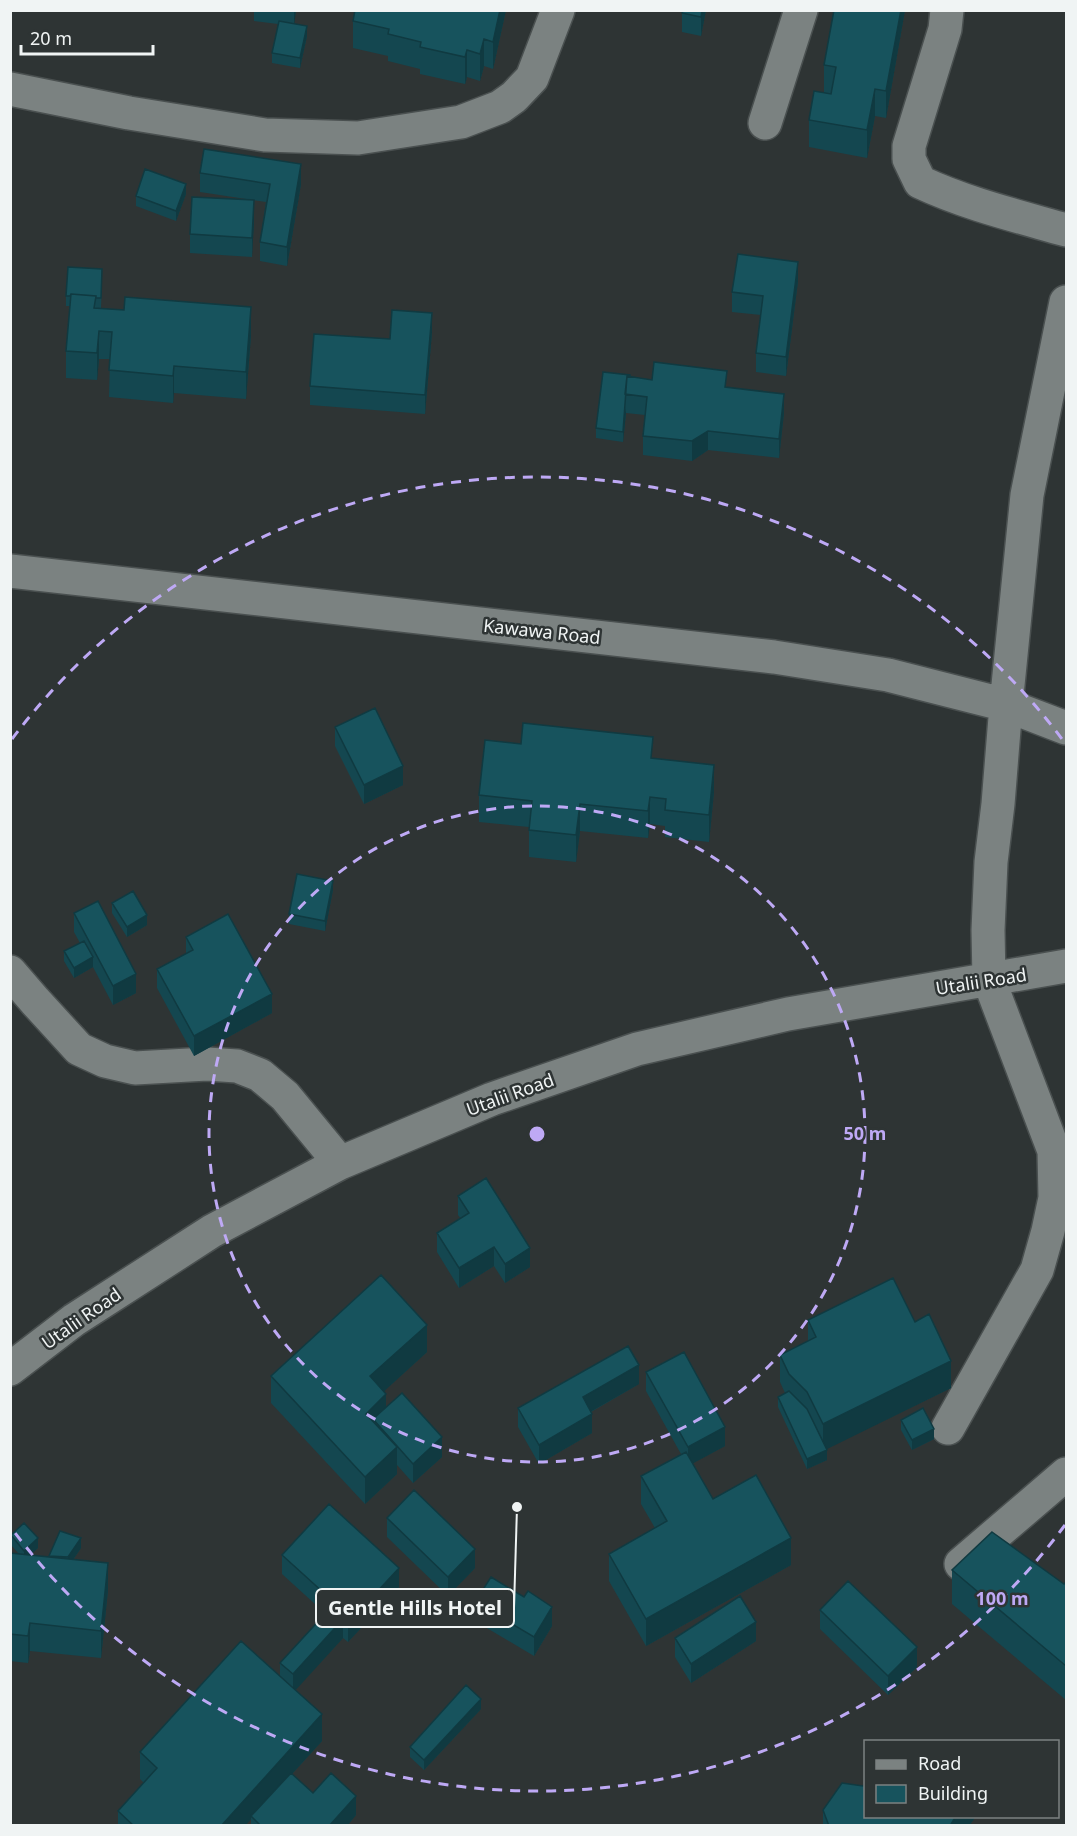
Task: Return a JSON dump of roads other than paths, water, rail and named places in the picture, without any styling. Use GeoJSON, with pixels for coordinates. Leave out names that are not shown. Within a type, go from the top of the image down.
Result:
{"type":"FeatureCollection","features":[{"type":"Feature","properties":{"kind":"street"},"geometry":{"type":"LineString","coordinates":[[10,89],[129,113],[265,135],[358,138],[461,122],[500,107],[514,98],[532,78],[558,10]]}},
{"type":"Feature","properties":{"kind":"street"},"geometry":{"type":"LineString","coordinates":[[765,123],[801,10]]}},
{"type":"Feature","properties":{"kind":"street"},"geometry":{"type":"LineString","coordinates":[[946,10],[945,29],[909,146],[909,159],[920,182],[1003,212],[1066,230]]}},
{"type":"Feature","properties":{"kind":"street"},"geometry":{"type":"LineString","coordinates":[[948,1428],[1037,1270],[1055,1198],[1054,1151],[989,980],[988,930],[991,862],[1027,495],[1066,302]]}},
{"type":"Feature","properties":{"kind":"street","name":"Kawawa Road"},"geometry":{"type":"LineString","coordinates":[[10,571],[774,657],[888,675],[1006,705],[1066,728]]}},
{"type":"Feature","properties":{"kind":"street","name":"Utalii Road"},"geometry":{"type":"LineString","coordinates":[[10,1369],[74,1320],[212,1232],[340,1163],[492,1099],[637,1049],[788,1014],[1066,966]]}},
{"type":"Feature","properties":{"kind":"street"},"geometry":{"type":"LineString","coordinates":[[10,972],[79,1048],[105,1061],[135,1068],[207,1064],[237,1066],[260,1075],[285,1096],[340,1163]]}},
{"type":"Feature","properties":{"kind":"street"},"geometry":{"type":"LineString","coordinates":[[952,1572],[1066,1474]]}},
{"type":"Feature","properties":{"kind":"place","name":"Gentle Hills Hotel"},"geometry":{"type":"Point","coordinates":[517,1507]}}]}
